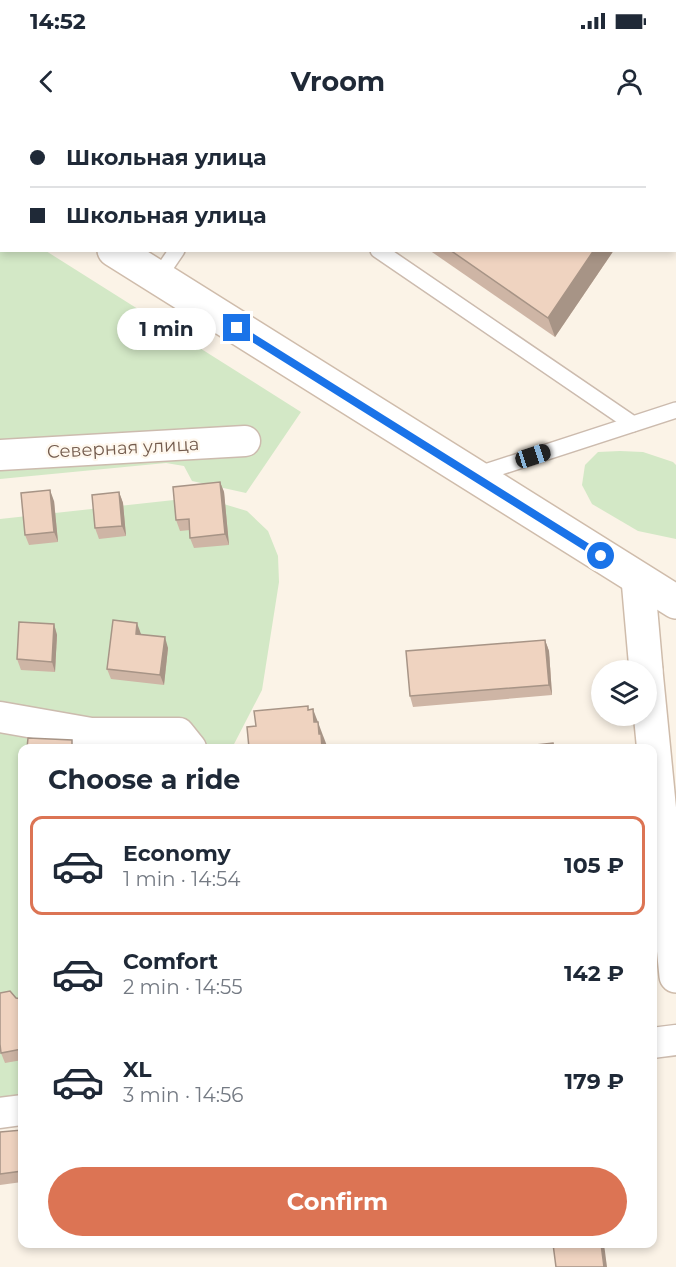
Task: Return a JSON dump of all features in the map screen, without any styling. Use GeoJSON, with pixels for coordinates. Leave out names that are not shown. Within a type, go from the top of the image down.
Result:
{"type":"FeatureCollection","features":[{"type":"Feature","properties":{"kind":"main road"},"geometry":{"type":"LineString","coordinates":[[117,252],[676,602]]}},
{"type":"Feature","properties":{"kind":"main road"},"geometry":{"type":"LineString","coordinates":[[638,579],[645,660]]}},
{"type":"Feature","properties":{"kind":"main road"},"geometry":{"type":"LineString","coordinates":[[652,726],[654,744]]}},
{"type":"Feature","properties":{"kind":"main road"},"geometry":{"type":"LineString","coordinates":[[657,772],[673,920],[676,976]]}},
{"type":"Feature","properties":{"kind":"street","name":"Северная улица"},"geometry":{"type":"LineString","coordinates":[[0,455],[245,441]]}},
{"type":"Feature","properties":{"kind":"street"},"geometry":{"type":"LineString","coordinates":[[0,717],[91,733],[179,734],[188,744]]}},
{"type":"Feature","properties":{"kind":"street"},"geometry":{"type":"LineString","coordinates":[[657,1042],[676,1040]]}},
{"type":"Feature","properties":{"kind":"street"},"geometry":{"type":"LineString","coordinates":[[0,1113],[18,1111]]}},
{"type":"Feature","properties":{"kind":"lane"},"geometry":{"type":"LineString","coordinates":[[158,278],[176,252]]}},
{"type":"Feature","properties":{"kind":"lane"},"geometry":{"type":"LineString","coordinates":[[381,252],[633,424]]}},
{"type":"Feature","properties":{"kind":"lane"},"geometry":{"type":"LineString","coordinates":[[473,476],[676,410]]}},
{"type":"Feature","properties":{"kind":"green space"},"geometry":{"type":"Polygon","coordinates":[[[0,252],[48,252],[301,412],[246,493],[192,481],[184,466],[166,463],[0,479],[0,252]]]}},
{"type":"Feature","properties":{"kind":"green space"},"geometry":{"type":"Polygon","coordinates":[[[598,452],[643,452],[676,465],[676,539],[638,531],[592,504],[582,485],[585,465],[598,452]]]}},
{"type":"Feature","properties":{"kind":"green space"},"geometry":{"type":"Polygon","coordinates":[[[174,500],[217,502],[247,511],[268,531],[278,556],[279,582],[262,690],[234,744],[18,744],[18,1099],[0,1101],[0,519],[174,500]]]}},
{"type":"Feature","properties":{"kind":"building"},"geometry":{"type":"Polygon","coordinates":[[[453,252],[593,252],[548,318],[453,252]]]}},
{"type":"Feature","properties":{"kind":"building"},"geometry":{"type":"Polygon","coordinates":[[[220,482],[225,534],[190,538],[189,519],[176,520],[173,487],[220,482]]]}},
{"type":"Feature","properties":{"kind":"building"},"geometry":{"type":"Polygon","coordinates":[[[50,490],[54,532],[25,535],[21,493],[50,490]]]}},
{"type":"Feature","properties":{"kind":"building"},"geometry":{"type":"Polygon","coordinates":[[[119,492],[122,526],[95,528],[92,495],[119,492]]]}},
{"type":"Feature","properties":{"kind":"building"},"geometry":{"type":"Polygon","coordinates":[[[113,620],[137,623],[136,634],[165,637],[160,675],[107,669],[113,620]]]}},
{"type":"Feature","properties":{"kind":"building"},"geometry":{"type":"Polygon","coordinates":[[[19,622],[54,624],[52,662],[17,659],[19,622]]]}},
{"type":"Feature","properties":{"kind":"building"},"geometry":{"type":"Polygon","coordinates":[[[545,640],[549,685],[410,696],[406,651],[545,640]]]}},
{"type":"Feature","properties":{"kind":"building"},"geometry":{"type":"Polygon","coordinates":[[[308,706],[308,710],[313,709],[314,722],[318,722],[322,744],[249,744],[247,727],[256,726],[254,711],[308,706]]]}},
{"type":"Feature","properties":{"kind":"building"},"geometry":{"type":"Polygon","coordinates":[[[28,738],[72,740],[72,744],[27,744],[28,738]]]}},
{"type":"Feature","properties":{"kind":"building"},"geometry":{"type":"Polygon","coordinates":[[[10,991],[18,998],[18,1050],[1,1053],[0,1044],[0,993],[10,991]]]}},
{"type":"Feature","properties":{"kind":"building"},"geometry":{"type":"Polygon","coordinates":[[[18,1130],[18,1172],[0,1174],[0,1132],[18,1130]]]}},
{"type":"Feature","properties":{"kind":"building"},"geometry":{"type":"Polygon","coordinates":[[[554,1248],[602,1248],[604,1267],[556,1267],[554,1248]]]}},
{"type":"Feature","properties":{"kind":"route"},"geometry":{"type":"LineString","coordinates":[[237,328],[601,556]]}}]}
